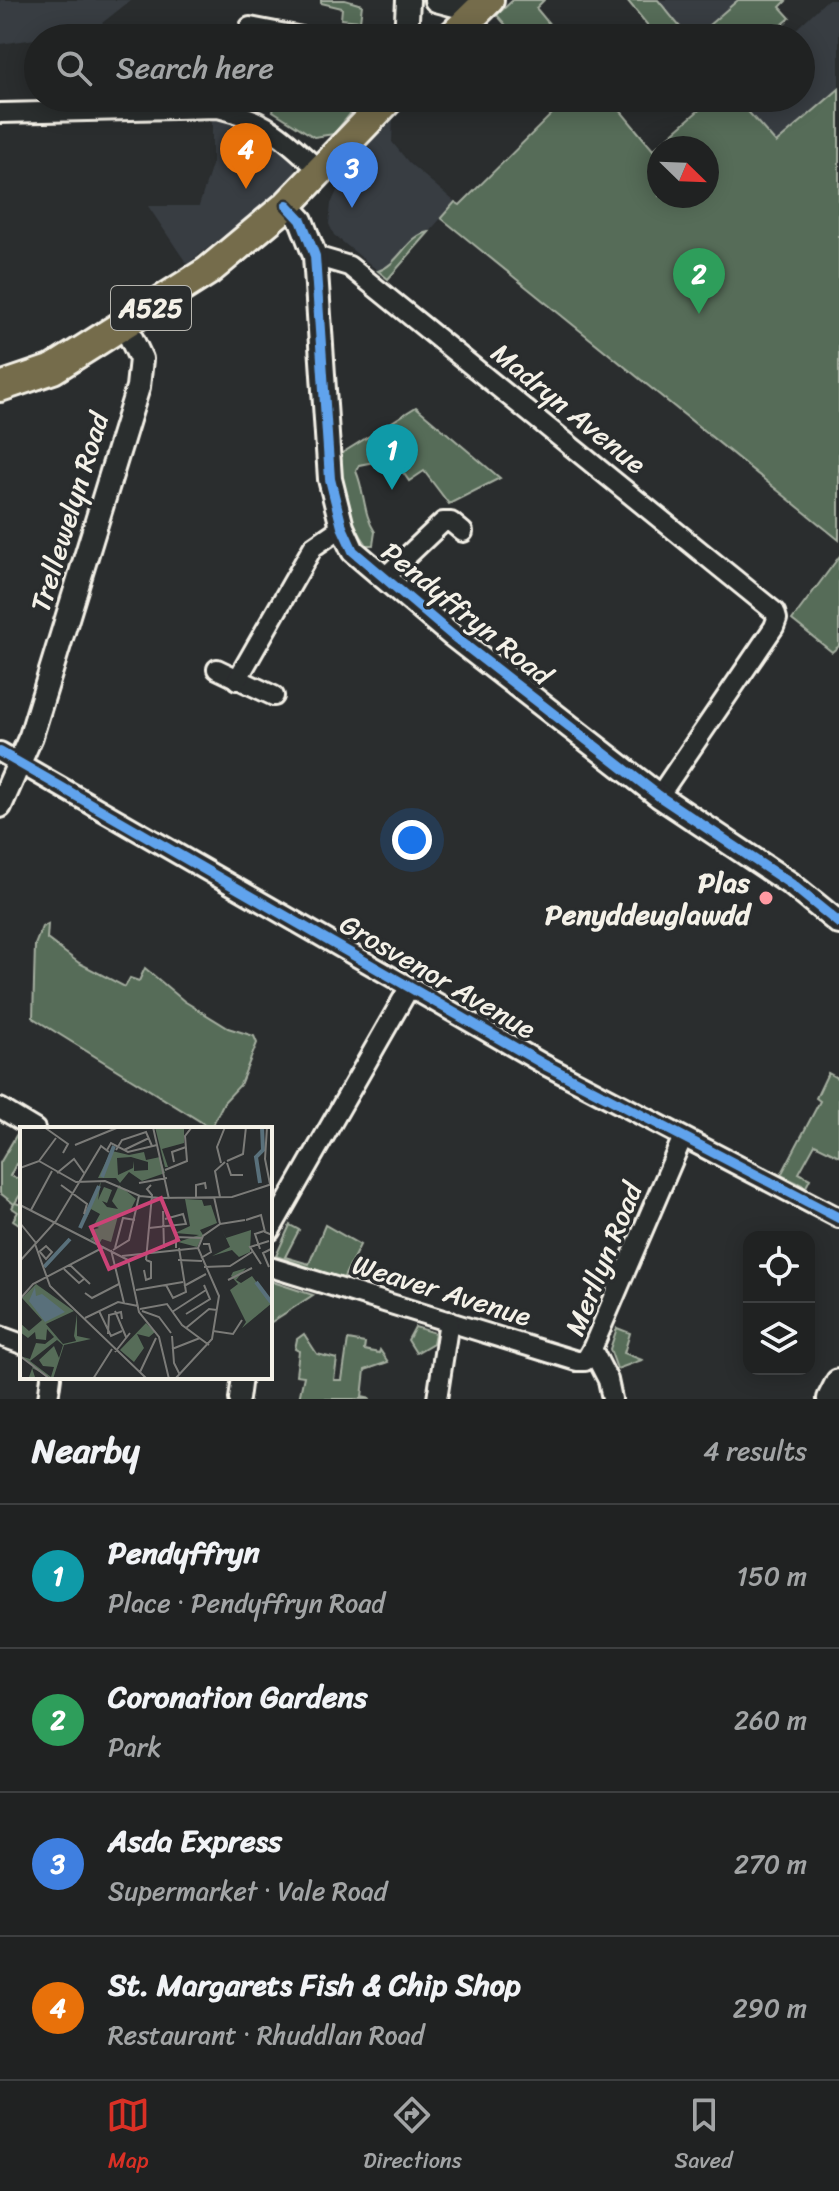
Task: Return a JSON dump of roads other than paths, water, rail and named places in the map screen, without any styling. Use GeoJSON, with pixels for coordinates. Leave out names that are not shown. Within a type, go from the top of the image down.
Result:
{"type":"FeatureCollection","features":[{"type":"Feature","properties":{"kind":"main road"},"geometry":{"type":"LineString","coordinates":[[464,24],[484,5]]}},
{"type":"Feature","properties":{"kind":"main road","name":"A525"},"geometry":{"type":"LineString","coordinates":[[0,387],[53,369],[208,271],[287,205],[377,112]]}},
{"type":"Feature","properties":{"kind":"main road"},"geometry":{"type":"LineString","coordinates":[[831,1399],[839,1383]]}},
{"type":"Feature","properties":{"kind":"street"},"geometry":{"type":"LineString","coordinates":[[407,24],[408,0]]}},
{"type":"Feature","properties":{"kind":"street"},"geometry":{"type":"LineString","coordinates":[[436,0],[484,5]]}},
{"type":"Feature","properties":{"kind":"street"},"geometry":{"type":"LineString","coordinates":[[0,113],[44,112]]}},
{"type":"Feature","properties":{"kind":"street"},"geometry":{"type":"LineString","coordinates":[[230,112],[270,126],[320,171]]}},
{"type":"Feature","properties":{"kind":"street","name":"Pendyffryn Road"},"geometry":{"type":"LineString","coordinates":[[287,205],[301,220],[315,256],[326,436],[342,527],[353,551],[383,579],[659,796],[791,884],[839,923]]}},
{"type":"Feature","properties":{"kind":"street","name":"Madryn Avenue"},"geometry":{"type":"LineString","coordinates":[[315,256],[349,266],[763,602],[777,619],[659,796]]}},
{"type":"Feature","properties":{"kind":"street","name":"Trellewelyn Road"},"geometry":{"type":"LineString","coordinates":[[0,806],[21,762],[138,387],[141,359],[125,325]]}},
{"type":"Feature","properties":{"kind":"street"},"geometry":{"type":"LineString","coordinates":[[383,579],[443,522],[451,522],[463,532]]}},
{"type":"Feature","properties":{"kind":"street"},"geometry":{"type":"LineString","coordinates":[[237,680],[313,547],[342,527]]}},
{"type":"Feature","properties":{"kind":"street"},"geometry":{"type":"LineString","coordinates":[[217,669],[274,696]]}},
{"type":"Feature","properties":{"kind":"street","name":"Grosvenor Avenue"},"geometry":{"type":"LineString","coordinates":[[0,752],[409,988],[682,1139],[839,1218]]}},
{"type":"Feature","properties":{"kind":"street"},"geometry":{"type":"LineString","coordinates":[[272,1228],[409,988]]}},
{"type":"Feature","properties":{"kind":"street"},"geometry":{"type":"LineString","coordinates":[[0,1108],[32,1127]]}},
{"type":"Feature","properties":{"kind":"street","name":"Merllyn Road"},"geometry":{"type":"LineString","coordinates":[[612,1399],[608,1380],[592,1349],[682,1139]]}},
{"type":"Feature","properties":{"kind":"street","name":"Weaver Avenue"},"geometry":{"type":"LineString","coordinates":[[272,1268],[577,1361],[585,1361],[592,1349]]}},
{"type":"Feature","properties":{"kind":"street"},"geometry":{"type":"LineString","coordinates":[[437,1399],[449,1321]]}},
{"type":"Feature","properties":{"kind":"street"},"geometry":{"type":"LineString","coordinates":[[0,1336],[20,1343]]}},
{"type":"Feature","properties":{"kind":"street"},"geometry":{"type":"LineString","coordinates":[[48,1399],[51,1379]]}},
{"type":"Feature","properties":{"kind":"street"},"geometry":{"type":"LineString","coordinates":[[239,1399],[242,1379]]}},
{"type":"Feature","properties":{"kind":"place","name":"St. Margarets Fish & Chip Shop"},"geometry":{"type":"Point","coordinates":[246,189]}},
{"type":"Feature","properties":{"kind":"place","name":"Asda Express"},"geometry":{"type":"Point","coordinates":[352,208]}},
{"type":"Feature","properties":{"kind":"place","name":"Coronation Gardens"},"geometry":{"type":"Point","coordinates":[699,314]}},
{"type":"Feature","properties":{"kind":"place","name":"Pendyffryn"},"geometry":{"type":"Point","coordinates":[392,490]}},
{"type":"Feature","properties":{"kind":"place","name":"Plas Penyddeuglawdd"},"geometry":{"type":"Point","coordinates":[766,898]}}]}
